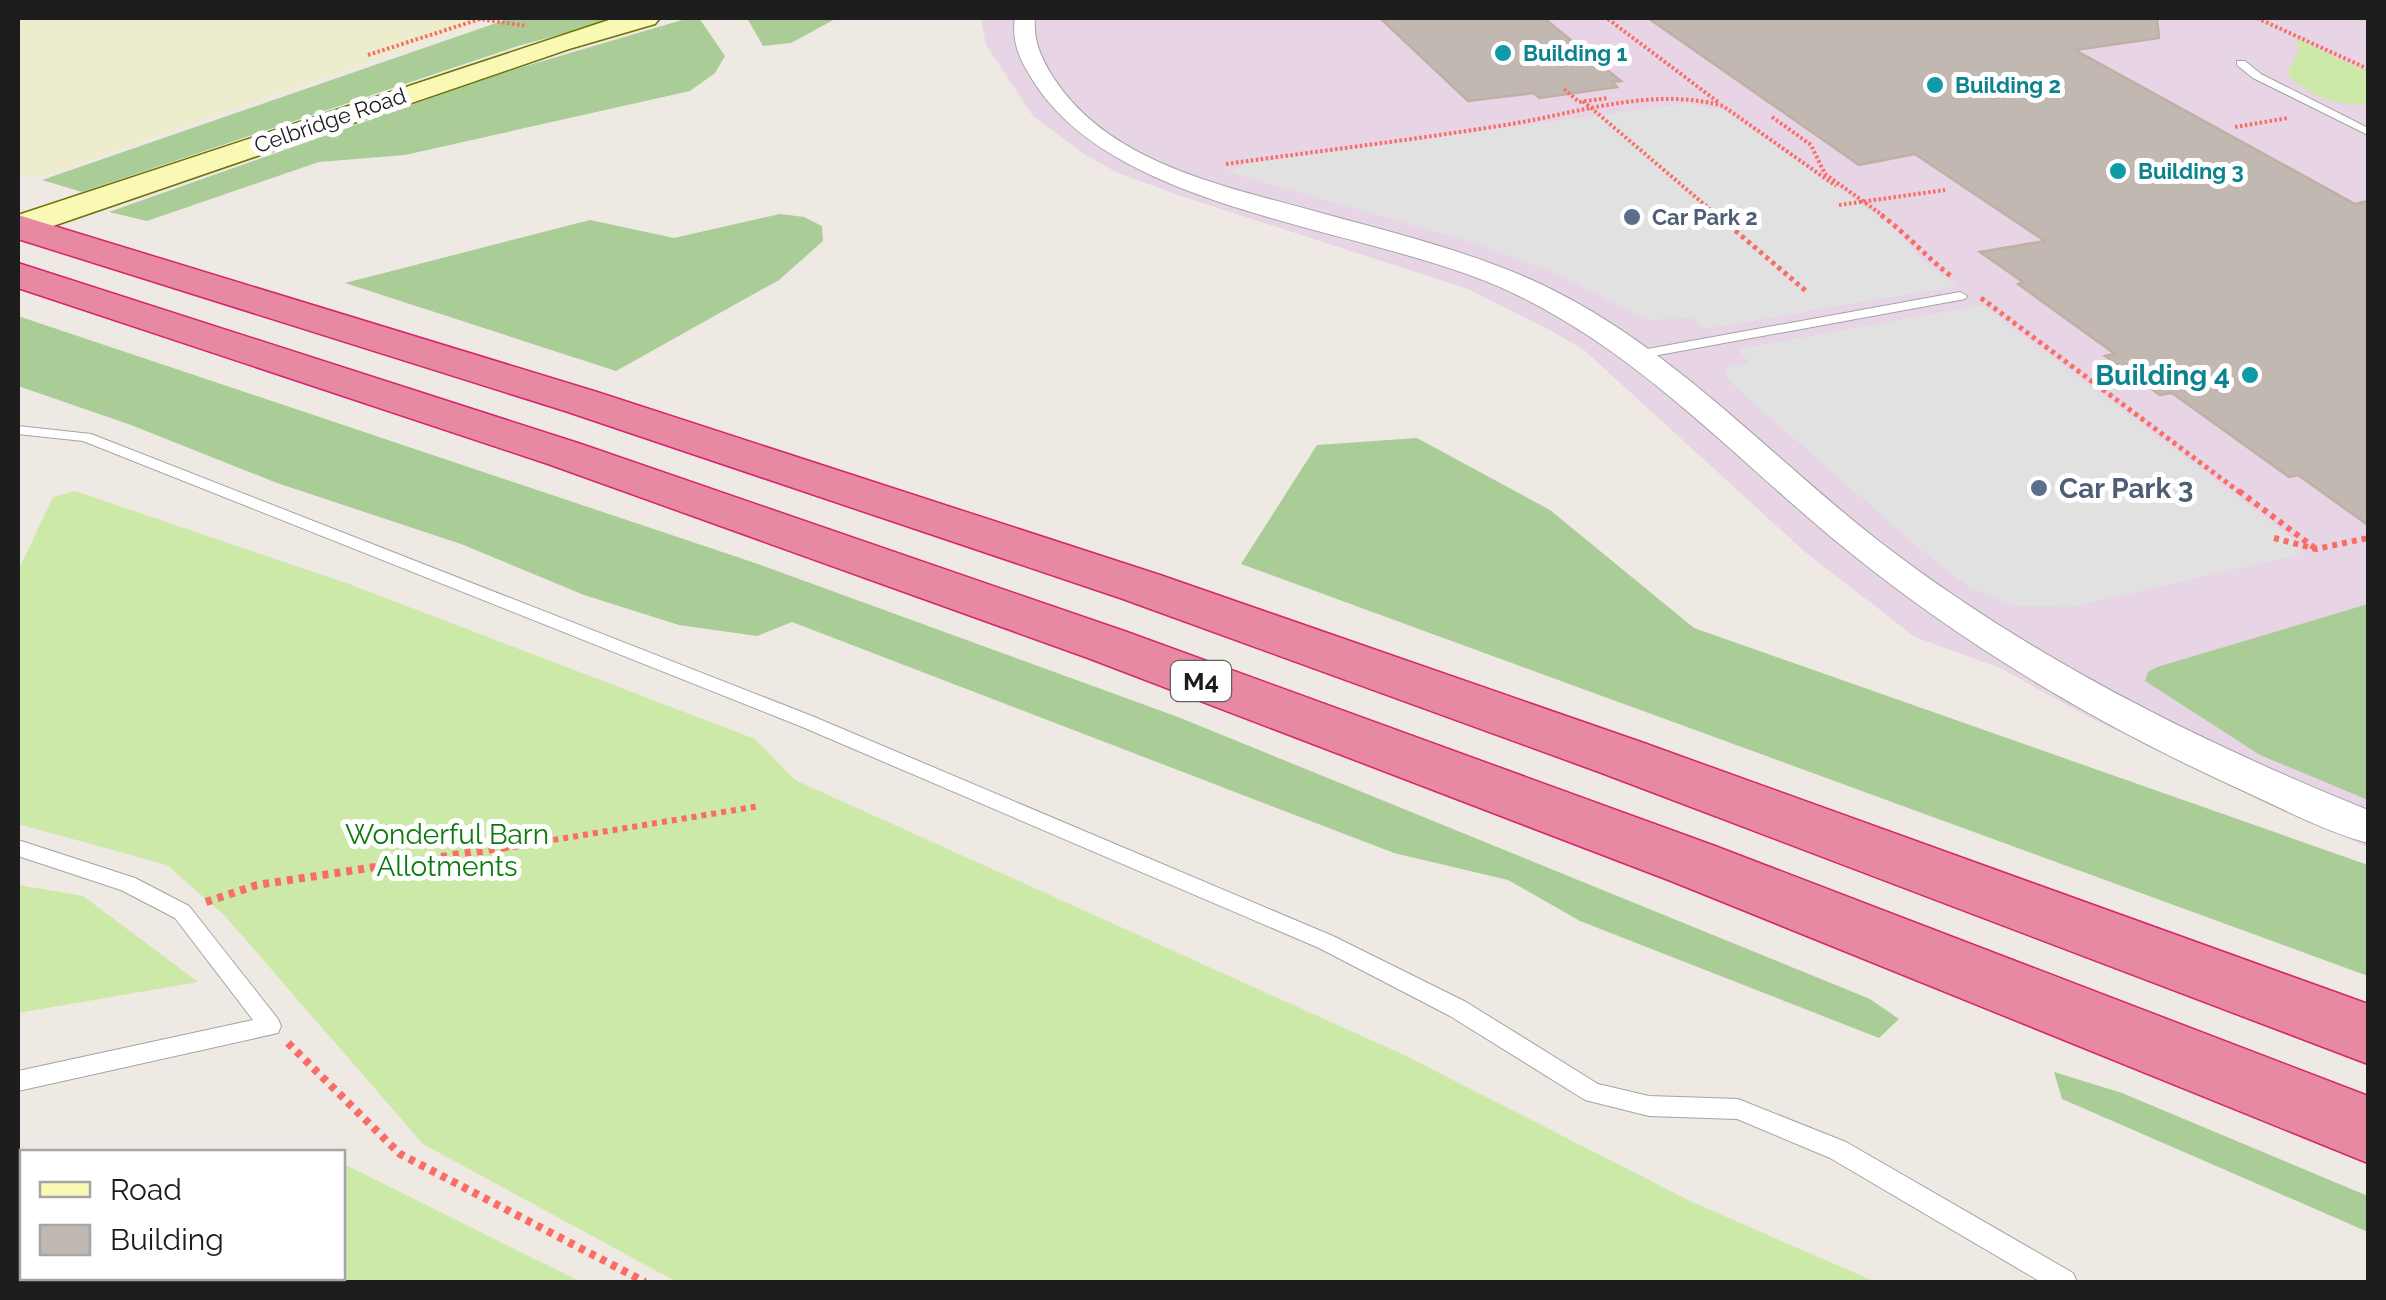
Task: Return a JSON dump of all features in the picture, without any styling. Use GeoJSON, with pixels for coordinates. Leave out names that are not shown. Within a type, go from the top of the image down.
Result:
{"type":"FeatureCollection","features":[{"type":"Feature","properties":{"kind":"highway","name":"M4"},"geometry":{"type":"LineString","coordinates":[[18,227],[435,352],[922,512],[1511,717],[2368,1034]]}},
{"type":"Feature","properties":{"kind":"highway","name":"M4"},"geometry":{"type":"LineString","coordinates":[[18,275],[246,346],[795,532],[1470,779],[2368,1130]]}},
{"type":"Feature","properties":{"kind":"main road","name":"Celbridge Road"},"geometry":{"type":"LineString","coordinates":[[18,227],[558,43],[644,18]]}},
{"type":"Feature","properties":{"kind":"street"},"geometry":{"type":"LineString","coordinates":[[1026,18],[1025,42],[1050,91],[1097,136],[1176,176],[1439,256],[1516,284],[1590,321],[1680,382],[1863,547],[1970,624],[2131,719],[2250,778],[2368,827]]}},
{"type":"Feature","properties":{"kind":"lane"},"geometry":{"type":"LineString","coordinates":[[2241,63],[2258,76],[2368,132]]}},
{"type":"Feature","properties":{"kind":"lane"},"geometry":{"type":"LineString","coordinates":[[1642,354],[1961,290]]}},
{"type":"Feature","properties":{"kind":"lane"},"geometry":{"type":"LineString","coordinates":[[18,430],[86,437],[824,728],[1326,942],[1458,1009],[1593,1092],[1649,1106],[1738,1109],[1838,1150],[2064,1282]]}},
{"type":"Feature","properties":{"kind":"lane"},"geometry":{"type":"LineString","coordinates":[[18,848],[128,884],[182,912],[270,1026],[18,1081]]}},
{"type":"Feature","properties":{"kind":"path"},"geometry":{"type":"LineString","coordinates":[[2258,18],[2368,69]]}},
{"type":"Feature","properties":{"kind":"path"},"geometry":{"type":"LineString","coordinates":[[368,56],[480,19],[544,31],[558,43]]}},
{"type":"Feature","properties":{"kind":"path"},"geometry":{"type":"LineString","coordinates":[[1608,20],[1836,186]]}},
{"type":"Feature","properties":{"kind":"path"},"geometry":{"type":"LineString","coordinates":[[1564,89],[1591,107],[1806,291]]}},
{"type":"Feature","properties":{"kind":"path"},"geometry":{"type":"LineString","coordinates":[[1583,102],[1608,98]]}},
{"type":"Feature","properties":{"kind":"path"},"geometry":{"type":"LineString","coordinates":[[1176,176],[1187,170],[1508,125],[1591,107],[1694,100],[1724,106]]}},
{"type":"Feature","properties":{"kind":"path"},"geometry":{"type":"LineString","coordinates":[[1772,117],[1811,145],[1825,174],[1865,200],[1961,290]]}},
{"type":"Feature","properties":{"kind":"path"},"geometry":{"type":"LineString","coordinates":[[1839,204],[1945,190]]}},
{"type":"Feature","properties":{"kind":"path"},"geometry":{"type":"LineString","coordinates":[[1977,295],[2316,549]]}},
{"type":"Feature","properties":{"kind":"path"},"geometry":{"type":"LineString","coordinates":[[2274,538],[2316,549],[2368,538]]}},
{"type":"Feature","properties":{"kind":"path"},"geometry":{"type":"LineString","coordinates":[[182,912],[258,885],[704,818],[760,806]]}},
{"type":"Feature","properties":{"kind":"path"},"geometry":{"type":"LineString","coordinates":[[270,1026],[400,1154],[645,1282]]}},
{"type":"Feature","properties":{"kind":"shaded area"},"geometry":{"type":"Polygon","coordinates":[[[981,18],[2368,18],[2368,847],[2287,813],[2085,715],[2000,668],[1915,637],[1805,552],[1583,349],[1544,327],[1468,289],[1178,195],[1116,172],[1084,154],[1033,116],[986,45],[981,18]]]}},
{"type":"Feature","properties":{"kind":"shaded area","name":"Car Park 2"},"geometry":{"type":"Polygon","coordinates":[[[1687,103],[1724,110],[1897,229],[1918,256],[1958,286],[1704,329],[1692,318],[1646,320],[1564,277],[1481,245],[1227,172],[1248,163],[1687,103]]]}},
{"type":"Feature","properties":{"kind":"shaded area","name":"Car Park 3"},"geometry":{"type":"Polygon","coordinates":[[[1982,305],[2298,542],[2301,549],[2297,555],[2072,607],[2013,606],[1969,587],[1927,555],[1736,388],[1724,373],[1729,367],[1749,362],[1737,349],[1982,305]]]}},
{"type":"Feature","properties":{"kind":"green space"},"geometry":{"type":"Polygon","coordinates":[[[18,18],[493,18],[40,177],[18,174],[18,18]]]}},
{"type":"Feature","properties":{"kind":"green space"},"geometry":{"type":"Polygon","coordinates":[[[511,18],[621,18],[518,46],[82,192],[42,180],[511,18]]]}},
{"type":"Feature","properties":{"kind":"green space"},"geometry":{"type":"Polygon","coordinates":[[[699,18],[725,56],[715,73],[690,91],[405,155],[319,162],[147,221],[109,212],[502,73],[699,18]]]}},
{"type":"Feature","properties":{"kind":"green space"},"geometry":{"type":"Polygon","coordinates":[[[747,18],[837,18],[791,43],[763,46],[747,18]]]}},
{"type":"Feature","properties":{"kind":"green space"},"geometry":{"type":"Polygon","coordinates":[[[2295,38],[2368,72],[2368,104],[2326,99],[2289,76],[2299,50],[2295,38]]]}},
{"type":"Feature","properties":{"kind":"green space"},"geometry":{"type":"Polygon","coordinates":[[[780,214],[804,217],[822,226],[823,241],[779,280],[616,371],[345,283],[590,220],[674,238],[780,214]]]}},
{"type":"Feature","properties":{"kind":"green space"},"geometry":{"type":"Polygon","coordinates":[[[18,316],[758,564],[1178,717],[1870,999],[1899,1019],[1879,1038],[1580,921],[1508,880],[1394,853],[792,622],[757,636],[679,625],[584,595],[461,544],[277,483],[131,425],[18,386],[18,316]]]}},
{"type":"Feature","properties":{"kind":"green space"},"geometry":{"type":"Polygon","coordinates":[[[1417,438],[1550,510],[1694,628],[2368,865],[2368,976],[1241,564],[1317,445],[1417,438]]]}},
{"type":"Feature","properties":{"kind":"green space","name":"Wonderful Barn Allotments"},"geometry":{"type":"Polygon","coordinates":[[[75,491],[349,584],[755,739],[795,780],[1404,1055],[1692,1202],[1876,1282],[677,1282],[423,1144],[225,916],[167,865],[18,824],[18,571],[53,497],[75,491]]]}},
{"type":"Feature","properties":{"kind":"green space"},"geometry":{"type":"Polygon","coordinates":[[[2368,604],[2368,800],[2260,755],[2145,681],[2148,672],[2157,667],[2368,604]]]}},
{"type":"Feature","properties":{"kind":"green space"},"geometry":{"type":"Polygon","coordinates":[[[18,885],[83,896],[198,982],[18,1013],[18,885]]]}},
{"type":"Feature","properties":{"kind":"green space"},"geometry":{"type":"Polygon","coordinates":[[[2054,1072],[2122,1093],[2368,1196],[2368,1232],[2062,1099],[2054,1072]]]}},
{"type":"Feature","properties":{"kind":"green space"},"geometry":{"type":"Polygon","coordinates":[[[345,1164],[581,1282],[82,1282],[345,1280],[345,1164]]]}},
{"type":"Feature","properties":{"kind":"building","name":"Building 1"},"geometry":{"type":"Polygon","coordinates":[[[1380,18],[1544,18],[1621,81],[1612,82],[1617,87],[1539,98],[1534,93],[1468,101],[1380,18]]]}},
{"type":"Feature","properties":{"kind":"building"},"geometry":{"type":"Polygon","coordinates":[[[1648,18],[2157,18],[2159,38],[2075,50],[2355,204],[2368,201],[2368,525],[2298,475],[2289,477],[2172,393],[2160,395],[2105,356],[2115,354],[1980,252],[2045,241],[1915,154],[1859,165],[1648,18]]]}},
{"type":"Feature","properties":{"kind":"place","name":"Building 1"},"geometry":{"type":"Point","coordinates":[1503,53]}},
{"type":"Feature","properties":{"kind":"place","name":"Building 2"},"geometry":{"type":"Point","coordinates":[1935,85]}},
{"type":"Feature","properties":{"kind":"place","name":"Building 3"},"geometry":{"type":"Point","coordinates":[2118,171]}},
{"type":"Feature","properties":{"kind":"place","name":"Car Park 2"},"geometry":{"type":"Point","coordinates":[1632,217]}},
{"type":"Feature","properties":{"kind":"place","name":"Building 4"},"geometry":{"type":"Point","coordinates":[2250,375]}},
{"type":"Feature","properties":{"kind":"place","name":"Car Park 3"},"geometry":{"type":"Point","coordinates":[2039,488]}}]}
